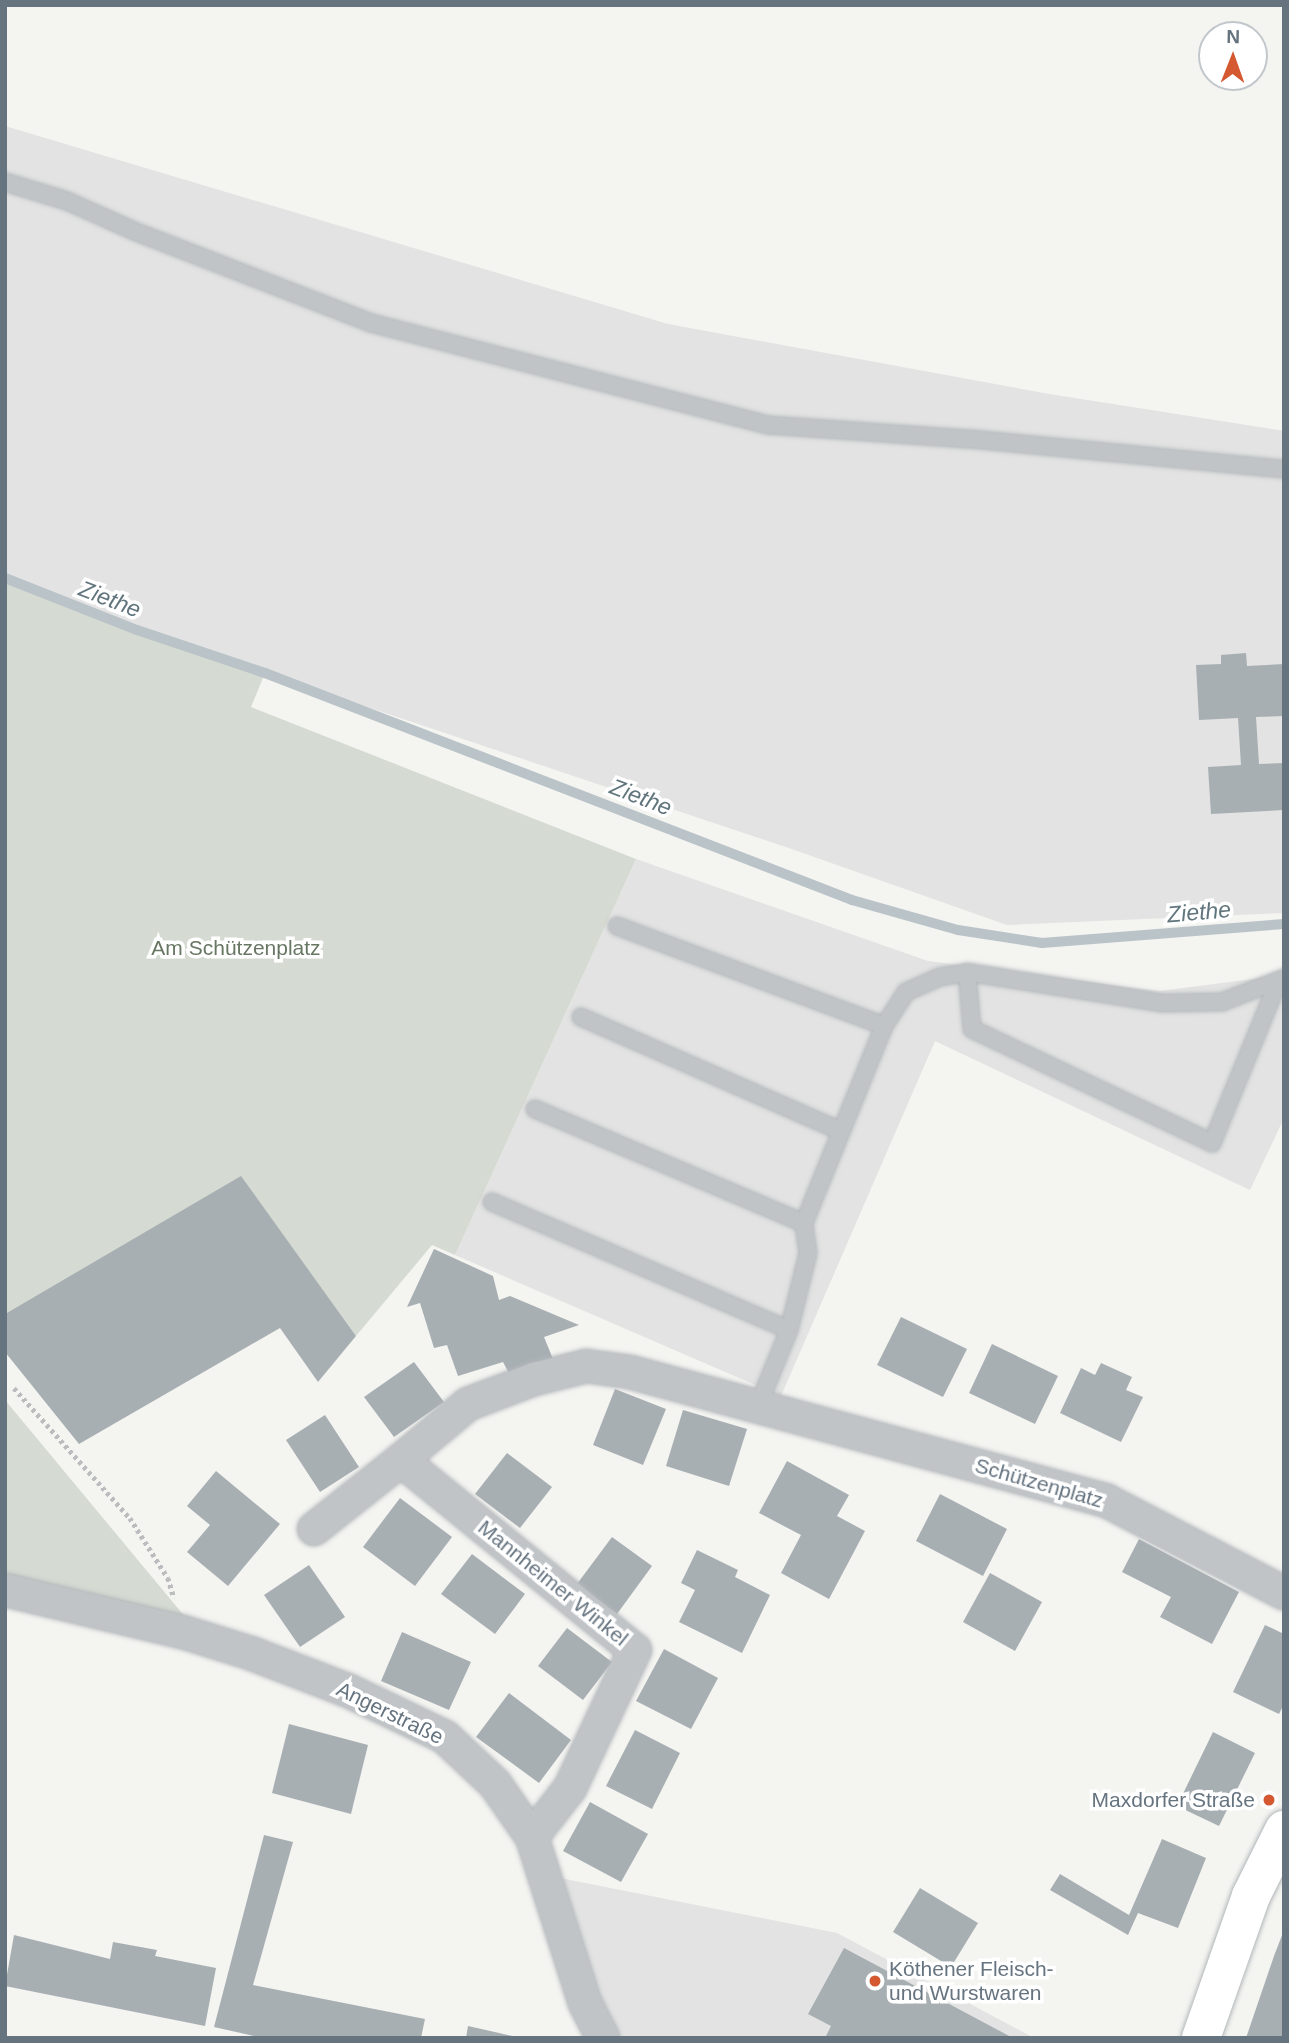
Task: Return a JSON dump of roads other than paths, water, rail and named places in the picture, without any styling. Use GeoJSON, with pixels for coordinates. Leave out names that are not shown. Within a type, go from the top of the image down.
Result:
{"type":"FeatureCollection","features":[{"type":"Feature","properties":{"kind":"street"},"geometry":{"type":"LineString","coordinates":[[314,1529],[468,1404],[534,1379],[586,1366],[630,1372],[769,1409]]}},
{"type":"Feature","properties":{"kind":"street","name":"Schützenplatz"},"geometry":{"type":"LineString","coordinates":[[769,1409],[1107,1501],[1284,1593]]}},
{"type":"Feature","properties":{"kind":"street","name":"Mannheimer Winkel"},"geometry":{"type":"LineString","coordinates":[[401,1460],[635,1650],[570,1788],[532,1837]]}},
{"type":"Feature","properties":{"kind":"street","name":"Angerstraße"},"geometry":{"type":"LineString","coordinates":[[5,1590],[183,1632],[347,1690],[445,1737],[495,1784],[532,1837],[584,2003],[603,2038]]}},
{"type":"Feature","properties":{"kind":"street"},"geometry":{"type":"LineString","coordinates":[[1201,2038],[1251,1896],[1284,1830]]}},
{"type":"Feature","properties":{"kind":"lane"},"geometry":{"type":"LineString","coordinates":[[5,182],[66,201],[134,232],[372,323],[769,425],[971,439],[1284,469]]}},
{"type":"Feature","properties":{"kind":"lane"},"geometry":{"type":"LineString","coordinates":[[617,926],[884,1026]]}},
{"type":"Feature","properties":{"kind":"lane"},"geometry":{"type":"LineString","coordinates":[[967,972],[972,1030],[1212,1143],[1281,979]]}},
{"type":"Feature","properties":{"kind":"lane"},"geometry":{"type":"LineString","coordinates":[[769,1409],[808,1253],[804,1223],[839,1130],[884,1026],[906,992],[940,977],[967,972],[1162,1003],[1222,1002],[1281,979]]}},
{"type":"Feature","properties":{"kind":"lane"},"geometry":{"type":"LineString","coordinates":[[581,1017],[839,1130]]}},
{"type":"Feature","properties":{"kind":"lane"},"geometry":{"type":"LineString","coordinates":[[535,1109],[804,1223]]}},
{"type":"Feature","properties":{"kind":"lane"},"geometry":{"type":"LineString","coordinates":[[492,1202],[789,1330]]}},
{"type":"Feature","properties":{"kind":"waterway","name":"Ziethe"},"geometry":{"type":"LineString","coordinates":[[5,578],[137,630],[265,673],[852,900],[958,930],[1042,943],[1284,924]]}},
{"type":"Feature","properties":{"kind":"place","name":"Maxdorfer Straße"},"geometry":{"type":"Point","coordinates":[1269,1800]}},
{"type":"Feature","properties":{"kind":"place","name":"Köthener Fleisch- und Wurstwaren"},"geometry":{"type":"Point","coordinates":[875,1981]}},
{"type":"Feature","properties":{"kind":"park label","name":"Am Schützenplatz"},"geometry":{"type":"Point","coordinates":[236,948]}}]}
